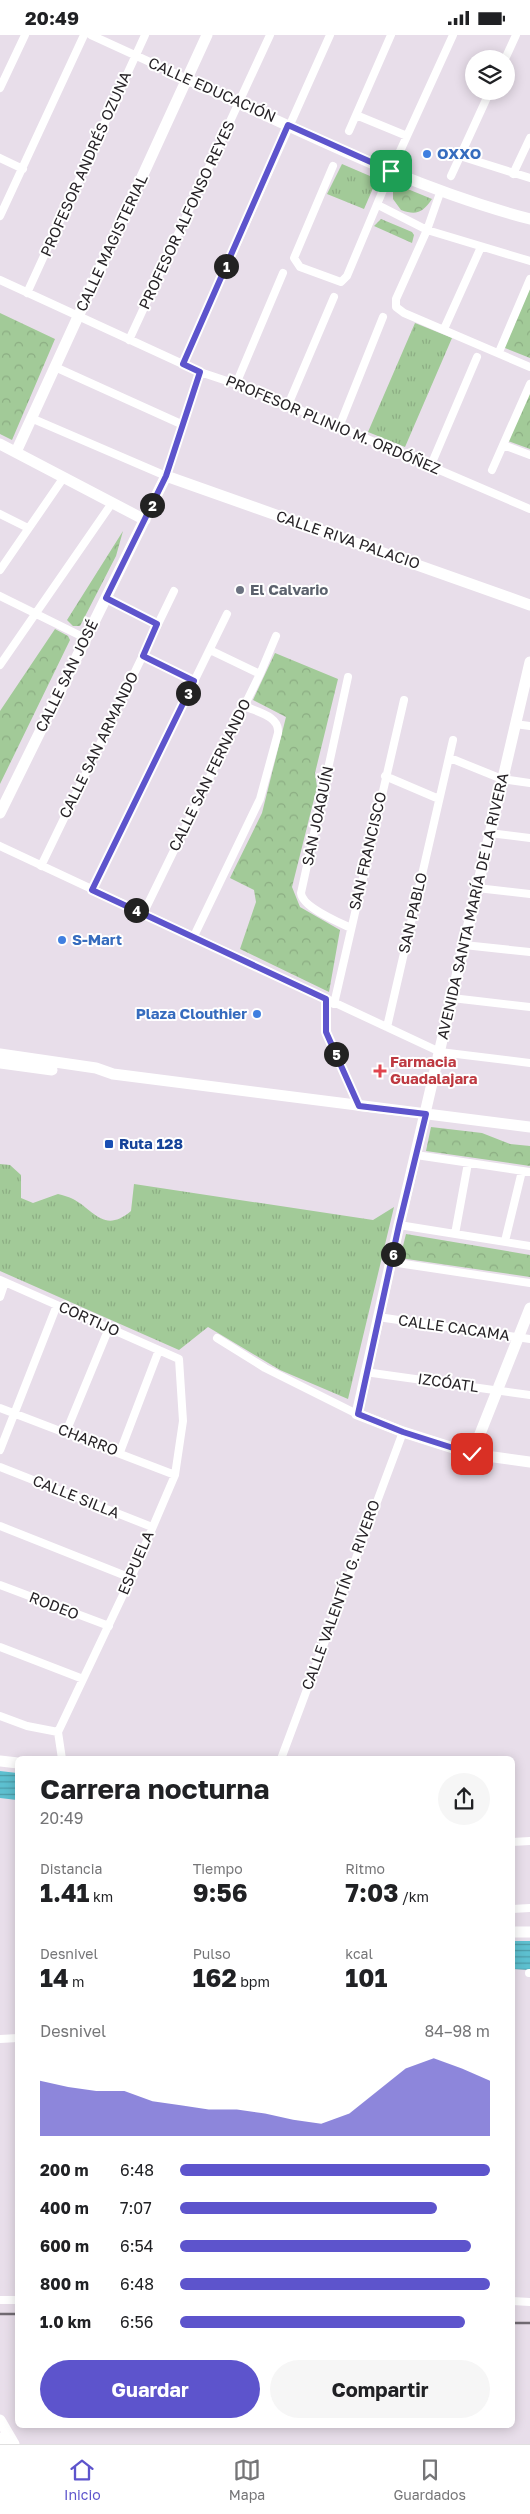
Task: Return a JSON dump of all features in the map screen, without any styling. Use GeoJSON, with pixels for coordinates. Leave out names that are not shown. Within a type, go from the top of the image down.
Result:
{"type":"FeatureCollection","features":[{"type":"Feature","properties":{"kind":"street"},"geometry":{"type":"LineString","coordinates":[[0,88],[25,35]]}},
{"type":"Feature","properties":{"kind":"street"},"geometry":{"type":"LineString","coordinates":[[0,216],[84,35]]}},
{"type":"Feature","properties":{"kind":"street","name":"CALLE EDUCACIÓN"},"geometry":{"type":"LineString","coordinates":[[91,35],[391,171],[441,190],[530,219]]}},
{"type":"Feature","properties":{"kind":"street","name":"PROFESOR ANDRÉS OZUNA"},"geometry":{"type":"LineString","coordinates":[[27,293],[145,35]]}},
{"type":"Feature","properties":{"kind":"street","name":"CALLE MAGISTERIAL"},"geometry":{"type":"LineString","coordinates":[[16,452],[207,35]]}},
{"type":"Feature","properties":{"kind":"street","name":"PROFESOR ALFONSO REYES"},"geometry":{"type":"LineString","coordinates":[[129,340],[270,35]]}},
{"type":"Feature","properties":{"kind":"street"},"geometry":{"type":"LineString","coordinates":[[183,364],[288,125],[330,35]]}},
{"type":"Feature","properties":{"kind":"street"},"geometry":{"type":"LineString","coordinates":[[349,131],[391,35]]}},
{"type":"Feature","properties":{"kind":"street"},"geometry":{"type":"LineString","coordinates":[[333,166],[294,255],[294,262],[300,267],[341,282],[347,276],[391,171],[453,35]]}},
{"type":"Feature","properties":{"kind":"street"},"geometry":{"type":"LineString","coordinates":[[509,50],[516,35]]}},
{"type":"Feature","properties":{"kind":"street"},"geometry":{"type":"LineString","coordinates":[[451,176],[486,100]]}},
{"type":"Feature","properties":{"kind":"street"},"geometry":{"type":"LineString","coordinates":[[356,115],[407,136]]}},
{"type":"Feature","properties":{"kind":"street"},"geometry":{"type":"LineString","coordinates":[[513,173],[530,138]]}},
{"type":"Feature","properties":{"kind":"street"},"geometry":{"type":"LineString","coordinates":[[460,156],[530,178]]}},
{"type":"Feature","properties":{"kind":"street"},"geometry":{"type":"LineString","coordinates":[[0,158],[23,169]]}},
{"type":"Feature","properties":{"kind":"street"},"geometry":{"type":"LineString","coordinates":[[441,190],[427,230],[396,299],[396,307],[404,313],[499,352],[530,367]]}},
{"type":"Feature","properties":{"kind":"street"},"geometry":{"type":"LineString","coordinates":[[378,205],[427,230],[530,261]]}},
{"type":"Feature","properties":{"kind":"street"},"geometry":{"type":"LineString","coordinates":[[444,329],[481,247]]}},
{"type":"Feature","properties":{"kind":"street"},"geometry":{"type":"LineString","coordinates":[[236,384],[283,273]]}},
{"type":"Feature","properties":{"kind":"street"},"geometry":{"type":"LineString","coordinates":[[499,352],[530,279]]}},
{"type":"Feature","properties":{"kind":"street","name":"PROFESOR PLINIO M. ORDÓÑEZ"},"geometry":{"type":"LineString","coordinates":[[0,280],[200,372],[288,405],[530,509]]}},
{"type":"Feature","properties":{"kind":"street"},"geometry":{"type":"LineString","coordinates":[[288,405],[334,297]]}},
{"type":"Feature","properties":{"kind":"street"},"geometry":{"type":"LineString","coordinates":[[339,427],[384,317]]}},
{"type":"Feature","properties":{"kind":"street"},"geometry":{"type":"LineString","coordinates":[[431,465],[478,357]]}},
{"type":"Feature","properties":{"kind":"street"},"geometry":{"type":"LineString","coordinates":[[55,367],[181,424]]}},
{"type":"Feature","properties":{"kind":"street","name":"CALLE SAN JOSÉ"},"geometry":{"type":"LineString","coordinates":[[0,813],[166,476],[181,424],[200,372]]}},
{"type":"Feature","properties":{"kind":"street"},"geometry":{"type":"LineString","coordinates":[[492,470],[530,384]]}},
{"type":"Feature","properties":{"kind":"street"},"geometry":{"type":"LineString","coordinates":[[31,418],[166,476]]}},
{"type":"Feature","properties":{"kind":"street"},"geometry":{"type":"LineString","coordinates":[[0,444],[145,520]]}},
{"type":"Feature","properties":{"kind":"street"},"geometry":{"type":"LineString","coordinates":[[503,445],[530,455]]}},
{"type":"Feature","properties":{"kind":"street","name":"CALLE RIVA PALACIO"},"geometry":{"type":"LineString","coordinates":[[166,476],[530,605]]}},
{"type":"Feature","properties":{"kind":"street"},"geometry":{"type":"LineString","coordinates":[[0,570],[64,477]]}},
{"type":"Feature","properties":{"kind":"street"},"geometry":{"type":"LineString","coordinates":[[0,665],[112,503]]}},
{"type":"Feature","properties":{"kind":"street"},"geometry":{"type":"LineString","coordinates":[[0,514],[28,528]]}},
{"type":"Feature","properties":{"kind":"street","name":"CALLE SAN ARMANDO"},"geometry":{"type":"LineString","coordinates":[[41,866],[174,591]]}},
{"type":"Feature","properties":{"kind":"street"},"geometry":{"type":"LineString","coordinates":[[0,596],[85,638]]}},
{"type":"Feature","properties":{"kind":"street"},"geometry":{"type":"LineString","coordinates":[[106,598],[157,624]]}},
{"type":"Feature","properties":{"kind":"street"},"geometry":{"type":"LineString","coordinates":[[92,890],[226,614]]}},
{"type":"Feature","properties":{"kind":"street","name":"CALLE SAN FERNANDO"},"geometry":{"type":"LineString","coordinates":[[143,914],[260,674],[276,636]]}},
{"type":"Feature","properties":{"kind":"street"},"geometry":{"type":"LineString","coordinates":[[210,650],[260,674]]}},
{"type":"Feature","properties":{"kind":"street"},"geometry":{"type":"LineString","coordinates":[[143,656],[194,681]]}},
{"type":"Feature","properties":{"kind":"street","name":"AVENIDA SANTA MARÍA DE LA RIVERA"},"geometry":{"type":"LineString","coordinates":[[358,1414],[365,1372],[426,1114],[489,833],[530,667]]}},
{"type":"Feature","properties":{"kind":"street","name":"SAN JOAQUÍN"},"geometry":{"type":"LineString","coordinates":[[348,677],[301,893],[303,900],[312,907],[350,928]]}},
{"type":"Feature","properties":{"kind":"street","name":"SAN FRANCISCO"},"geometry":{"type":"LineString","coordinates":[[334,1003],[404,699]]}},
{"type":"Feature","properties":{"kind":"street"},"geometry":{"type":"LineString","coordinates":[[194,936],[260,799],[278,733],[277,722],[244,706]]}},
{"type":"Feature","properties":{"kind":"street"},"geometry":{"type":"LineString","coordinates":[[515,724],[530,726]]}},
{"type":"Feature","properties":{"kind":"street","name":"SAN PABLO"},"geometry":{"type":"LineString","coordinates":[[387,1027],[450,757],[452,740]]}},
{"type":"Feature","properties":{"kind":"street"},"geometry":{"type":"LineString","coordinates":[[450,757],[502,779],[530,783]]}},
{"type":"Feature","properties":{"kind":"street"},"geometry":{"type":"LineString","coordinates":[[386,776],[439,799]]}},
{"type":"Feature","properties":{"kind":"street"},"geometry":{"type":"LineString","coordinates":[[489,833],[530,838]]}},
{"type":"Feature","properties":{"kind":"street"},"geometry":{"type":"LineString","coordinates":[[0,845],[143,914],[194,936],[440,1052],[530,1063]]}},
{"type":"Feature","properties":{"kind":"street"},"geometry":{"type":"LineString","coordinates":[[477,888],[530,895]]}},
{"type":"Feature","properties":{"kind":"street"},"geometry":{"type":"LineString","coordinates":[[464,945],[530,953]]}},
{"type":"Feature","properties":{"kind":"street"},"geometry":{"type":"LineString","coordinates":[[452,998],[530,1007]]}},
{"type":"Feature","properties":{"kind":"street"},"geometry":{"type":"LineString","coordinates":[[326,999],[326,1032],[359,1106]]}},
{"type":"Feature","properties":{"kind":"street"},"geometry":{"type":"LineString","coordinates":[[0,1055],[96,1068],[113,1074]]}},
{"type":"Feature","properties":{"kind":"street"},"geometry":{"type":"LineString","coordinates":[[0,1063],[100,1075],[113,1074],[530,1127]]}},
{"type":"Feature","properties":{"kind":"street"},"geometry":{"type":"LineString","coordinates":[[416,1155],[526,1171],[505,1241]]}},
{"type":"Feature","properties":{"kind":"street"},"geometry":{"type":"LineString","coordinates":[[455,1234],[468,1163]]}},
{"type":"Feature","properties":{"kind":"street"},"geometry":{"type":"LineString","coordinates":[[399,1225],[530,1246]]}},
{"type":"Feature","properties":{"kind":"street"},"geometry":{"type":"LineString","coordinates":[[391,1262],[530,1283]]}},
{"type":"Feature","properties":{"kind":"street"},"geometry":{"type":"LineString","coordinates":[[0,1297],[3,1281]]}},
{"type":"Feature","properties":{"kind":"street","name":"CORTIJO"},"geometry":{"type":"LineString","coordinates":[[3,1281],[178,1359]]}},
{"type":"Feature","properties":{"kind":"street"},"geometry":{"type":"LineString","coordinates":[[0,1451],[57,1305]]}},
{"type":"Feature","properties":{"kind":"street"},"geometry":{"type":"LineString","coordinates":[[472,1454],[530,1308]]}},
{"type":"Feature","properties":{"kind":"street","name":"CALLE CACAMA"},"geometry":{"type":"LineString","coordinates":[[378,1317],[530,1339]]}},
{"type":"Feature","properties":{"kind":"street"},"geometry":{"type":"LineString","coordinates":[[66,1432],[109,1328]]}},
{"type":"Feature","properties":{"kind":"street"},"geometry":{"type":"LineString","coordinates":[[217,1338],[265,1367],[358,1414],[403,1432],[472,1454],[530,1462]]}},
{"type":"Feature","properties":{"kind":"street"},"geometry":{"type":"LineString","coordinates":[[120,1453],[159,1350]]}},
{"type":"Feature","properties":{"kind":"street","name":"ESPUELA"},"geometry":{"type":"LineString","coordinates":[[58,1732],[131,1578],[175,1475],[182,1421],[178,1359]]}},
{"type":"Feature","properties":{"kind":"street","name":"IZCÓATL"},"geometry":{"type":"LineString","coordinates":[[365,1372],[530,1395]]}},
{"type":"Feature","properties":{"kind":"street","name":"CHARRO"},"geometry":{"type":"LineString","coordinates":[[0,1408],[175,1475]]}},
{"type":"Feature","properties":{"kind":"street","name":"CALLE VALENTÍN G. RIVERO"},"geometry":{"type":"LineString","coordinates":[[282,1756],[403,1432]]}},
{"type":"Feature","properties":{"kind":"street","name":"CALLE SILLA"},"geometry":{"type":"LineString","coordinates":[[0,1467],[152,1527]]}},
{"type":"Feature","properties":{"kind":"street"},"geometry":{"type":"LineString","coordinates":[[0,1526],[131,1578]]}},
{"type":"Feature","properties":{"kind":"street","name":"RODEO"},"geometry":{"type":"LineString","coordinates":[[0,1585],[109,1626]]}},
{"type":"Feature","properties":{"kind":"street"},"geometry":{"type":"LineString","coordinates":[[0,1647],[83,1679]]}},
{"type":"Feature","properties":{"kind":"street"},"geometry":{"type":"LineString","coordinates":[[0,1716],[27,1726],[58,1732],[62,1756]]}},
{"type":"Feature","properties":{"kind":"street"},"geometry":{"type":"LineString","coordinates":[[0,1761],[15,1763]]}},
{"type":"Feature","properties":{"kind":"street"},"geometry":{"type":"LineString","coordinates":[[515,1842],[530,1841]]}},
{"type":"Feature","properties":{"kind":"street"},"geometry":{"type":"LineString","coordinates":[[515,1909],[530,1909]]}},
{"type":"Feature","properties":{"kind":"street"},"geometry":{"type":"LineString","coordinates":[[515,1932],[530,1932]]}},
{"type":"Feature","properties":{"kind":"street"},"geometry":{"type":"LineString","coordinates":[[0,2039],[15,2038]]}},
{"type":"Feature","properties":{"kind":"street"},"geometry":{"type":"LineString","coordinates":[[0,2300],[15,2300]]}},
{"type":"Feature","properties":{"kind":"street"},"geometry":{"type":"LineString","coordinates":[[515,2301],[530,2302]]}},
{"type":"Feature","properties":{"kind":"street"},"geometry":{"type":"LineString","coordinates":[[0,2420],[14,2444]]}},
{"type":"Feature","properties":{"kind":"street"},"geometry":{"type":"LineString","coordinates":[[0,2438],[3,2444]]}},
{"type":"Feature","properties":{"kind":"green space"},"geometry":{"type":"Polygon","coordinates":[[[342,164],[377,179],[364,209],[327,194],[342,164]]]}},
{"type":"Feature","properties":{"kind":"green space"},"geometry":{"type":"Polygon","coordinates":[[[393,183],[432,199],[419,212],[411,213],[401,210],[393,199],[393,183]]]}},
{"type":"Feature","properties":{"kind":"green space"},"geometry":{"type":"Polygon","coordinates":[[[381,219],[412,232],[414,235],[412,243],[374,226],[381,219]]]}},
{"type":"Feature","properties":{"kind":"green space"},"geometry":{"type":"Polygon","coordinates":[[[530,288],[530,358],[505,348],[504,344],[530,288]]]}},
{"type":"Feature","properties":{"kind":"green space"},"geometry":{"type":"Polygon","coordinates":[[[0,313],[55,339],[12,440],[0,434],[0,313]]]}},
{"type":"Feature","properties":{"kind":"green space"},"geometry":{"type":"Polygon","coordinates":[[[415,323],[452,338],[405,447],[368,432],[415,323]]]}},
{"type":"Feature","properties":{"kind":"green space"},"geometry":{"type":"Polygon","coordinates":[[[530,390],[530,449],[508,441],[530,390]]]}},
{"type":"Feature","properties":{"kind":"green space"},"geometry":{"type":"Polygon","coordinates":[[[123,531],[116,556],[80,626],[73,626],[67,620],[123,531]]]}},
{"type":"Feature","properties":{"kind":"green space"},"geometry":{"type":"Polygon","coordinates":[[[55,629],[68,636],[70,640],[0,784],[0,711],[55,629]]]}},
{"type":"Feature","properties":{"kind":"green space"},"geometry":{"type":"Polygon","coordinates":[[[275,653],[338,679],[315,773],[317,787],[292,887],[300,907],[340,930],[329,992],[240,949],[256,902],[254,890],[230,878],[262,813],[286,717],[253,700],[275,653]]]}},
{"type":"Feature","properties":{"kind":"green space"},"geometry":{"type":"Polygon","coordinates":[[[431,1127],[482,1133],[510,1144],[530,1146],[530,1166],[426,1151],[431,1127]]]}},
{"type":"Feature","properties":{"kind":"green space"},"geometry":{"type":"Polygon","coordinates":[[[0,1164],[10,1165],[21,1175],[21,1198],[33,1203],[58,1194],[62,1195],[73,1199],[93,1214],[106,1220],[122,1218],[131,1211],[134,1184],[373,1220],[394,1207],[348,1399],[280,1370],[208,1327],[179,1350],[0,1271],[0,1164]]]}},
{"type":"Feature","properties":{"kind":"green space"},"geometry":{"type":"Polygon","coordinates":[[[406,1234],[530,1255],[530,1277],[400,1258],[406,1234]]]}},
{"type":"Feature","properties":{"kind":"water"},"geometry":{"type":"Polygon","coordinates":[[[0,1771],[15,1773],[15,1800],[0,1798],[0,1771]]]}},
{"type":"Feature","properties":{"kind":"water"},"geometry":{"type":"Polygon","coordinates":[[[515,1941],[530,1941],[530,1970],[515,1969],[515,1941]]]}},
{"type":"Feature","properties":{"kind":"railway"},"geometry":{"type":"LineString","coordinates":[[0,2314],[15,2314]]}},
{"type":"Feature","properties":{"kind":"railway"},"geometry":{"type":"LineString","coordinates":[[515,2323],[530,2323]]}},
{"type":"Feature","properties":{"kind":"place","name":"OXXO"},"geometry":{"type":"Point","coordinates":[427,154]}},
{"type":"Feature","properties":{"kind":"place","name":"El Calvario"},"geometry":{"type":"Point","coordinates":[240,590]}},
{"type":"Feature","properties":{"kind":"place","name":"S-Mart"},"geometry":{"type":"Point","coordinates":[62,940]}},
{"type":"Feature","properties":{"kind":"place","name":"Plaza Clouthier"},"geometry":{"type":"Point","coordinates":[257,1014]}},
{"type":"Feature","properties":{"kind":"place","name":"Farmacia Guadalajara"},"geometry":{"type":"Point","coordinates":[380,1071]}},
{"type":"Feature","properties":{"kind":"place","name":"Ruta 128"},"geometry":{"type":"Point","coordinates":[109,1144]}},
{"type":"Feature","properties":{"kind":"route"},"geometry":{"type":"LineString","coordinates":[[391,171],[288,125],[183,364],[200,372],[181,424],[166,476],[106,598],[157,624],[143,656],[194,681],[92,890],[326,999],[326,1032],[359,1106],[426,1114],[365,1372],[358,1414],[403,1432],[472,1454]]}}]}
